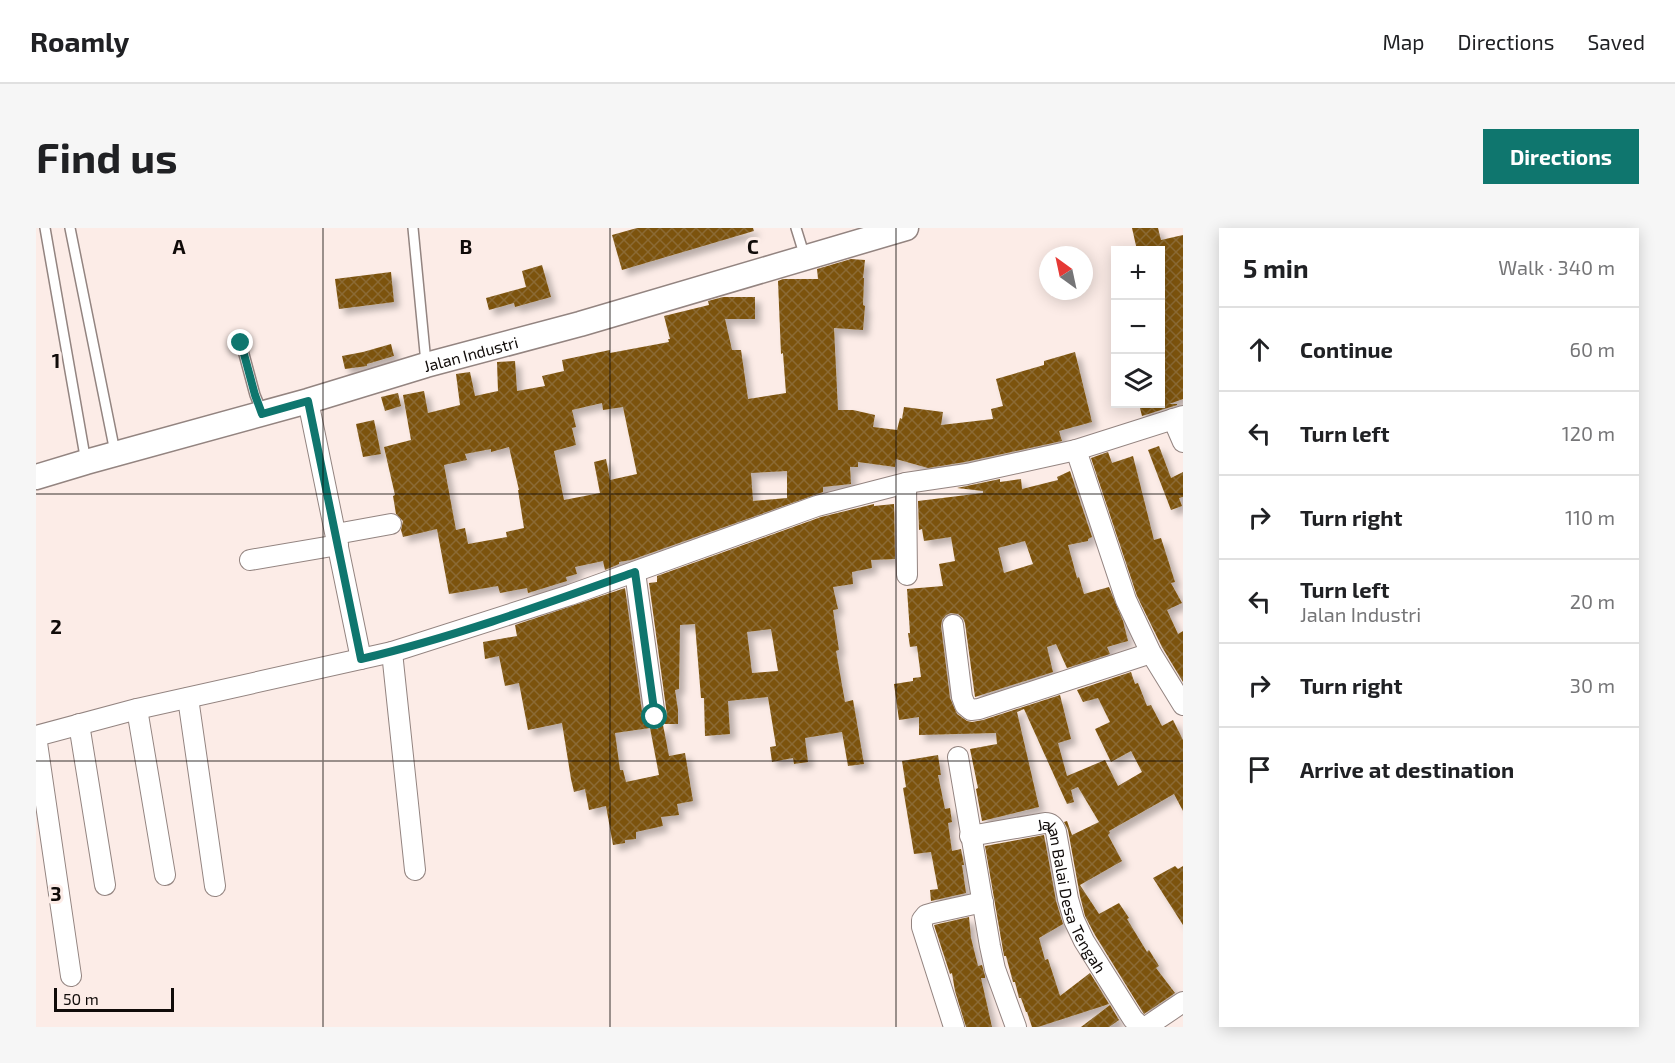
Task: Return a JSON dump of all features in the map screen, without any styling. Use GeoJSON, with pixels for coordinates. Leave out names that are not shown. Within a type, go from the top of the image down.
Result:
{"type":"FeatureCollection","features":[{"type":"Feature","properties":{"kind":"street","name":"Jalan Industri"},"geometry":{"type":"LineString","coordinates":[[36,477],[308,401],[426,365],[580,324],[906,228]]}},
{"type":"Feature","properties":{"kind":"street"},"geometry":{"type":"LineString","coordinates":[[308,401],[361,659]]}},
{"type":"Feature","properties":{"kind":"street"},"geometry":{"type":"LineString","coordinates":[[72,976],[36,736],[138,709],[392,652],[635,572],[816,506],[906,483],[967,474],[1076,450],[1178,417],[1183,442]]}},
{"type":"Feature","properties":{"kind":"street"},"geometry":{"type":"LineString","coordinates":[[1076,450],[1126,600],[1151,652],[1183,705]]}},
{"type":"Feature","properties":{"kind":"street"},"geometry":{"type":"LineString","coordinates":[[906,483],[907,575]]}},
{"type":"Feature","properties":{"kind":"street"},"geometry":{"type":"LineString","coordinates":[[250,560],[337,540],[390,524]]}},
{"type":"Feature","properties":{"kind":"street"},"geometry":{"type":"LineString","coordinates":[[635,572],[655,717]]}},
{"type":"Feature","properties":{"kind":"street"},"geometry":{"type":"LineString","coordinates":[[953,625],[962,697],[971,710],[1151,652]]}},
{"type":"Feature","properties":{"kind":"street"},"geometry":{"type":"LineString","coordinates":[[392,652],[415,870]]}},
{"type":"Feature","properties":{"kind":"street"},"geometry":{"type":"LineString","coordinates":[[188,698],[215,886]]}},
{"type":"Feature","properties":{"kind":"street"},"geometry":{"type":"LineString","coordinates":[[138,709],[165,875]]}},
{"type":"Feature","properties":{"kind":"street"},"geometry":{"type":"LineString","coordinates":[[79,724],[105,885]]}},
{"type":"Feature","properties":{"kind":"street"},"geometry":{"type":"LineString","coordinates":[[958,758],[990,946],[995,969],[1016,1027]]}},
{"type":"Feature","properties":{"kind":"street","name":"Jalan Balai Desa Tengah"},"geometry":{"type":"LineString","coordinates":[[970,836],[1045,823],[1053,826],[1071,910],[1079,932],[1133,1019],[1141,1027]]}},
{"type":"Feature","properties":{"kind":"street"},"geometry":{"type":"LineString","coordinates":[[954,1027],[921,920],[926,915],[983,902]]}},
{"type":"Feature","properties":{"kind":"street"},"geometry":{"type":"LineString","coordinates":[[1146,1027],[1182,1005]]}},
{"type":"Feature","properties":{"kind":"lane"},"geometry":{"type":"LineString","coordinates":[[45,228],[86,462]]}},
{"type":"Feature","properties":{"kind":"lane"},"geometry":{"type":"LineString","coordinates":[[70,228],[115,454]]}},
{"type":"Feature","properties":{"kind":"lane"},"geometry":{"type":"LineString","coordinates":[[413,228],[426,365]]}},
{"type":"Feature","properties":{"kind":"lane"},"geometry":{"type":"LineString","coordinates":[[796,228],[805,257]]}},
{"type":"Feature","properties":{"kind":"lane"},"geometry":{"type":"LineString","coordinates":[[241,343],[262,414]]}},
{"type":"Feature","properties":{"kind":"building"},"geometry":{"type":"Polygon","coordinates":[[[637,228],[753,228],[754,231],[622,270],[612,235],[637,228]]]}},
{"type":"Feature","properties":{"kind":"building"},"geometry":{"type":"Polygon","coordinates":[[[1132,228],[1158,228],[1161,240],[1183,235],[1183,399],[1169,404],[1177,405],[1142,416],[1140,408],[1165,408],[1165,246],[1136,246],[1132,228]]]}},
{"type":"Feature","properties":{"kind":"building"},"geometry":{"type":"Polygon","coordinates":[[[851,259],[865,260],[863,330],[834,328],[838,410],[853,410],[875,415],[873,427],[897,430],[904,407],[943,412],[941,425],[993,419],[991,409],[1003,406],[996,379],[1044,365],[1044,361],[1075,352],[1092,422],[1059,431],[1062,441],[965,462],[928,468],[896,459],[895,467],[858,462],[858,467],[850,467],[851,484],[823,487],[823,492],[631,560],[619,562],[605,570],[603,561],[575,567],[577,574],[566,577],[567,581],[528,593],[527,588],[500,593],[498,586],[449,594],[437,529],[403,537],[401,530],[403,521],[396,514],[393,496],[395,495],[384,447],[411,440],[403,395],[424,391],[428,413],[460,405],[456,374],[470,372],[475,396],[498,391],[497,362],[515,361],[517,391],[545,386],[542,376],[564,371],[562,360],[610,350],[610,353],[669,342],[664,316],[709,305],[708,301],[723,297],[755,297],[755,319],[725,319],[732,350],[741,350],[748,399],[786,393],[783,353],[781,354],[778,281],[818,279],[817,269],[851,259]],[[602,403],[572,410],[576,427],[572,428],[576,445],[554,451],[564,500],[600,493],[594,462],[606,459],[610,480],[637,474],[623,407],[603,410],[602,403]],[[509,447],[491,452],[491,449],[465,454],[467,460],[444,465],[456,530],[465,528],[468,544],[507,537],[506,532],[524,528],[519,490],[509,447]],[[787,471],[751,473],[753,501],[787,498],[787,471]]]}},
{"type":"Feature","properties":{"kind":"building"},"geometry":{"type":"Polygon","coordinates":[[[542,265],[551,297],[515,307],[514,303],[489,310],[486,298],[526,287],[522,271],[542,265]]]}},
{"type":"Feature","properties":{"kind":"building"},"geometry":{"type":"Polygon","coordinates":[[[391,272],[394,302],[339,309],[335,279],[391,272]]]}},
{"type":"Feature","properties":{"kind":"building"},"geometry":{"type":"Polygon","coordinates":[[[391,344],[394,356],[367,364],[367,366],[345,369],[342,356],[391,344]]]}},
{"type":"Feature","properties":{"kind":"building"},"geometry":{"type":"Polygon","coordinates":[[[398,393],[401,406],[385,411],[381,397],[398,393]]]}},
{"type":"Feature","properties":{"kind":"building"},"geometry":{"type":"Polygon","coordinates":[[[374,420],[381,454],[363,457],[356,424],[374,420]]]}},
{"type":"Feature","properties":{"kind":"building"},"geometry":{"type":"Polygon","coordinates":[[[1159,446],[1171,478],[1183,472],[1183,497],[1179,498],[1182,506],[1171,510],[1148,450],[1159,446]]]}},
{"type":"Feature","properties":{"kind":"building"},"geometry":{"type":"Polygon","coordinates":[[[1108,452],[1112,463],[1133,456],[1154,540],[1161,538],[1175,582],[1171,583],[1182,603],[1167,610],[1178,634],[1183,631],[1183,682],[1162,647],[1137,596],[1091,458],[1108,452]]]}},
{"type":"Feature","properties":{"kind":"building"},"geometry":{"type":"Polygon","coordinates":[[[1070,471],[1092,537],[1088,541],[1068,545],[1077,578],[1079,577],[1084,594],[1109,587],[1123,621],[1128,641],[1107,647],[1110,654],[1067,668],[1056,644],[1047,647],[1053,672],[975,697],[965,623],[958,614],[951,613],[942,620],[941,626],[950,698],[957,714],[972,722],[1060,695],[1071,739],[1058,743],[1067,776],[1105,760],[1118,786],[1142,772],[1131,751],[1111,762],[1095,729],[1110,722],[1098,698],[1083,702],[1077,690],[1131,672],[1147,706],[1151,705],[1162,726],[1173,720],[1183,740],[1183,811],[1174,794],[1109,831],[1108,835],[1122,861],[1080,885],[1099,914],[1119,903],[1147,952],[1149,950],[1159,966],[1156,968],[1175,993],[1144,1014],[1095,935],[1085,916],[1080,896],[1068,830],[1064,822],[1067,821],[1072,835],[1099,822],[1078,787],[1071,790],[1074,802],[1067,804],[1024,709],[1017,712],[1039,807],[982,821],[970,749],[997,744],[996,733],[919,735],[919,717],[899,720],[894,684],[913,681],[913,678],[921,677],[917,646],[910,647],[907,589],[943,586],[939,564],[955,561],[951,537],[924,541],[922,529],[919,530],[918,501],[983,493],[983,491],[957,488],[1000,479],[1000,482],[1021,479],[1022,489],[1058,480],[1057,477],[1070,471]],[[1025,541],[998,548],[1004,573],[1033,564],[1025,541]]]}},
{"type":"Feature","properties":{"kind":"building"},"geometry":{"type":"Polygon","coordinates":[[[874,504],[874,506],[894,504],[895,559],[871,560],[872,568],[852,572],[853,584],[833,587],[838,609],[833,610],[839,650],[836,651],[845,702],[853,700],[864,764],[848,766],[842,732],[805,738],[808,762],[794,764],[793,758],[772,762],[770,747],[776,746],[768,697],[728,701],[730,734],[705,736],[704,698],[701,698],[695,624],[680,625],[679,689],[675,690],[678,724],[664,724],[667,715],[649,583],[657,582],[657,576],[821,517],[874,504]],[[771,629],[747,632],[752,673],[778,671],[771,629]]]}},
{"type":"Feature","properties":{"kind":"building"},"geometry":{"type":"Polygon","coordinates":[[[625,588],[643,719],[650,728],[657,729],[663,725],[669,756],[685,753],[693,801],[677,804],[679,815],[661,817],[663,826],[636,832],[636,839],[625,840],[625,843],[613,845],[606,806],[589,810],[585,789],[574,792],[562,723],[528,730],[519,683],[505,686],[499,656],[485,659],[483,642],[517,636],[515,625],[625,588]],[[650,728],[615,733],[620,770],[623,770],[626,782],[659,775],[650,728]]]}},
{"type":"Feature","properties":{"kind":"building"},"geometry":{"type":"Polygon","coordinates":[[[938,755],[941,775],[938,775],[945,809],[950,808],[952,822],[948,823],[952,851],[961,849],[966,893],[931,901],[930,890],[938,889],[931,852],[914,854],[903,788],[906,787],[902,761],[938,755]]]}},
{"type":"Feature","properties":{"kind":"building"},"geometry":{"type":"Polygon","coordinates":[[[1044,835],[1056,901],[1063,924],[1039,938],[1045,960],[1048,959],[1060,996],[1090,973],[1109,1004],[1032,1027],[1021,998],[1019,998],[1015,982],[1013,982],[1006,956],[1004,956],[985,846],[1044,835]]]}},
{"type":"Feature","properties":{"kind":"building"},"geometry":{"type":"Polygon","coordinates":[[[1175,866],[1178,869],[1183,866],[1183,925],[1153,878],[1175,866]]]}},
{"type":"Feature","properties":{"kind":"building"},"geometry":{"type":"Polygon","coordinates":[[[969,917],[971,938],[978,966],[982,965],[985,976],[981,978],[992,1027],[966,1027],[952,973],[950,974],[934,925],[969,917]]]}},
{"type":"Feature","properties":{"kind":"building"},"geometry":{"type":"Polygon","coordinates":[[[1110,1005],[1119,1020],[1109,1027],[1081,1027],[1110,1005]]]}},
{"type":"Feature","properties":{"kind":"route"},"geometry":{"type":"LineString","coordinates":[[241,343],[262,414],[308,401],[361,659],[392,652],[503,617],[635,572],[655,717]]}}]}
